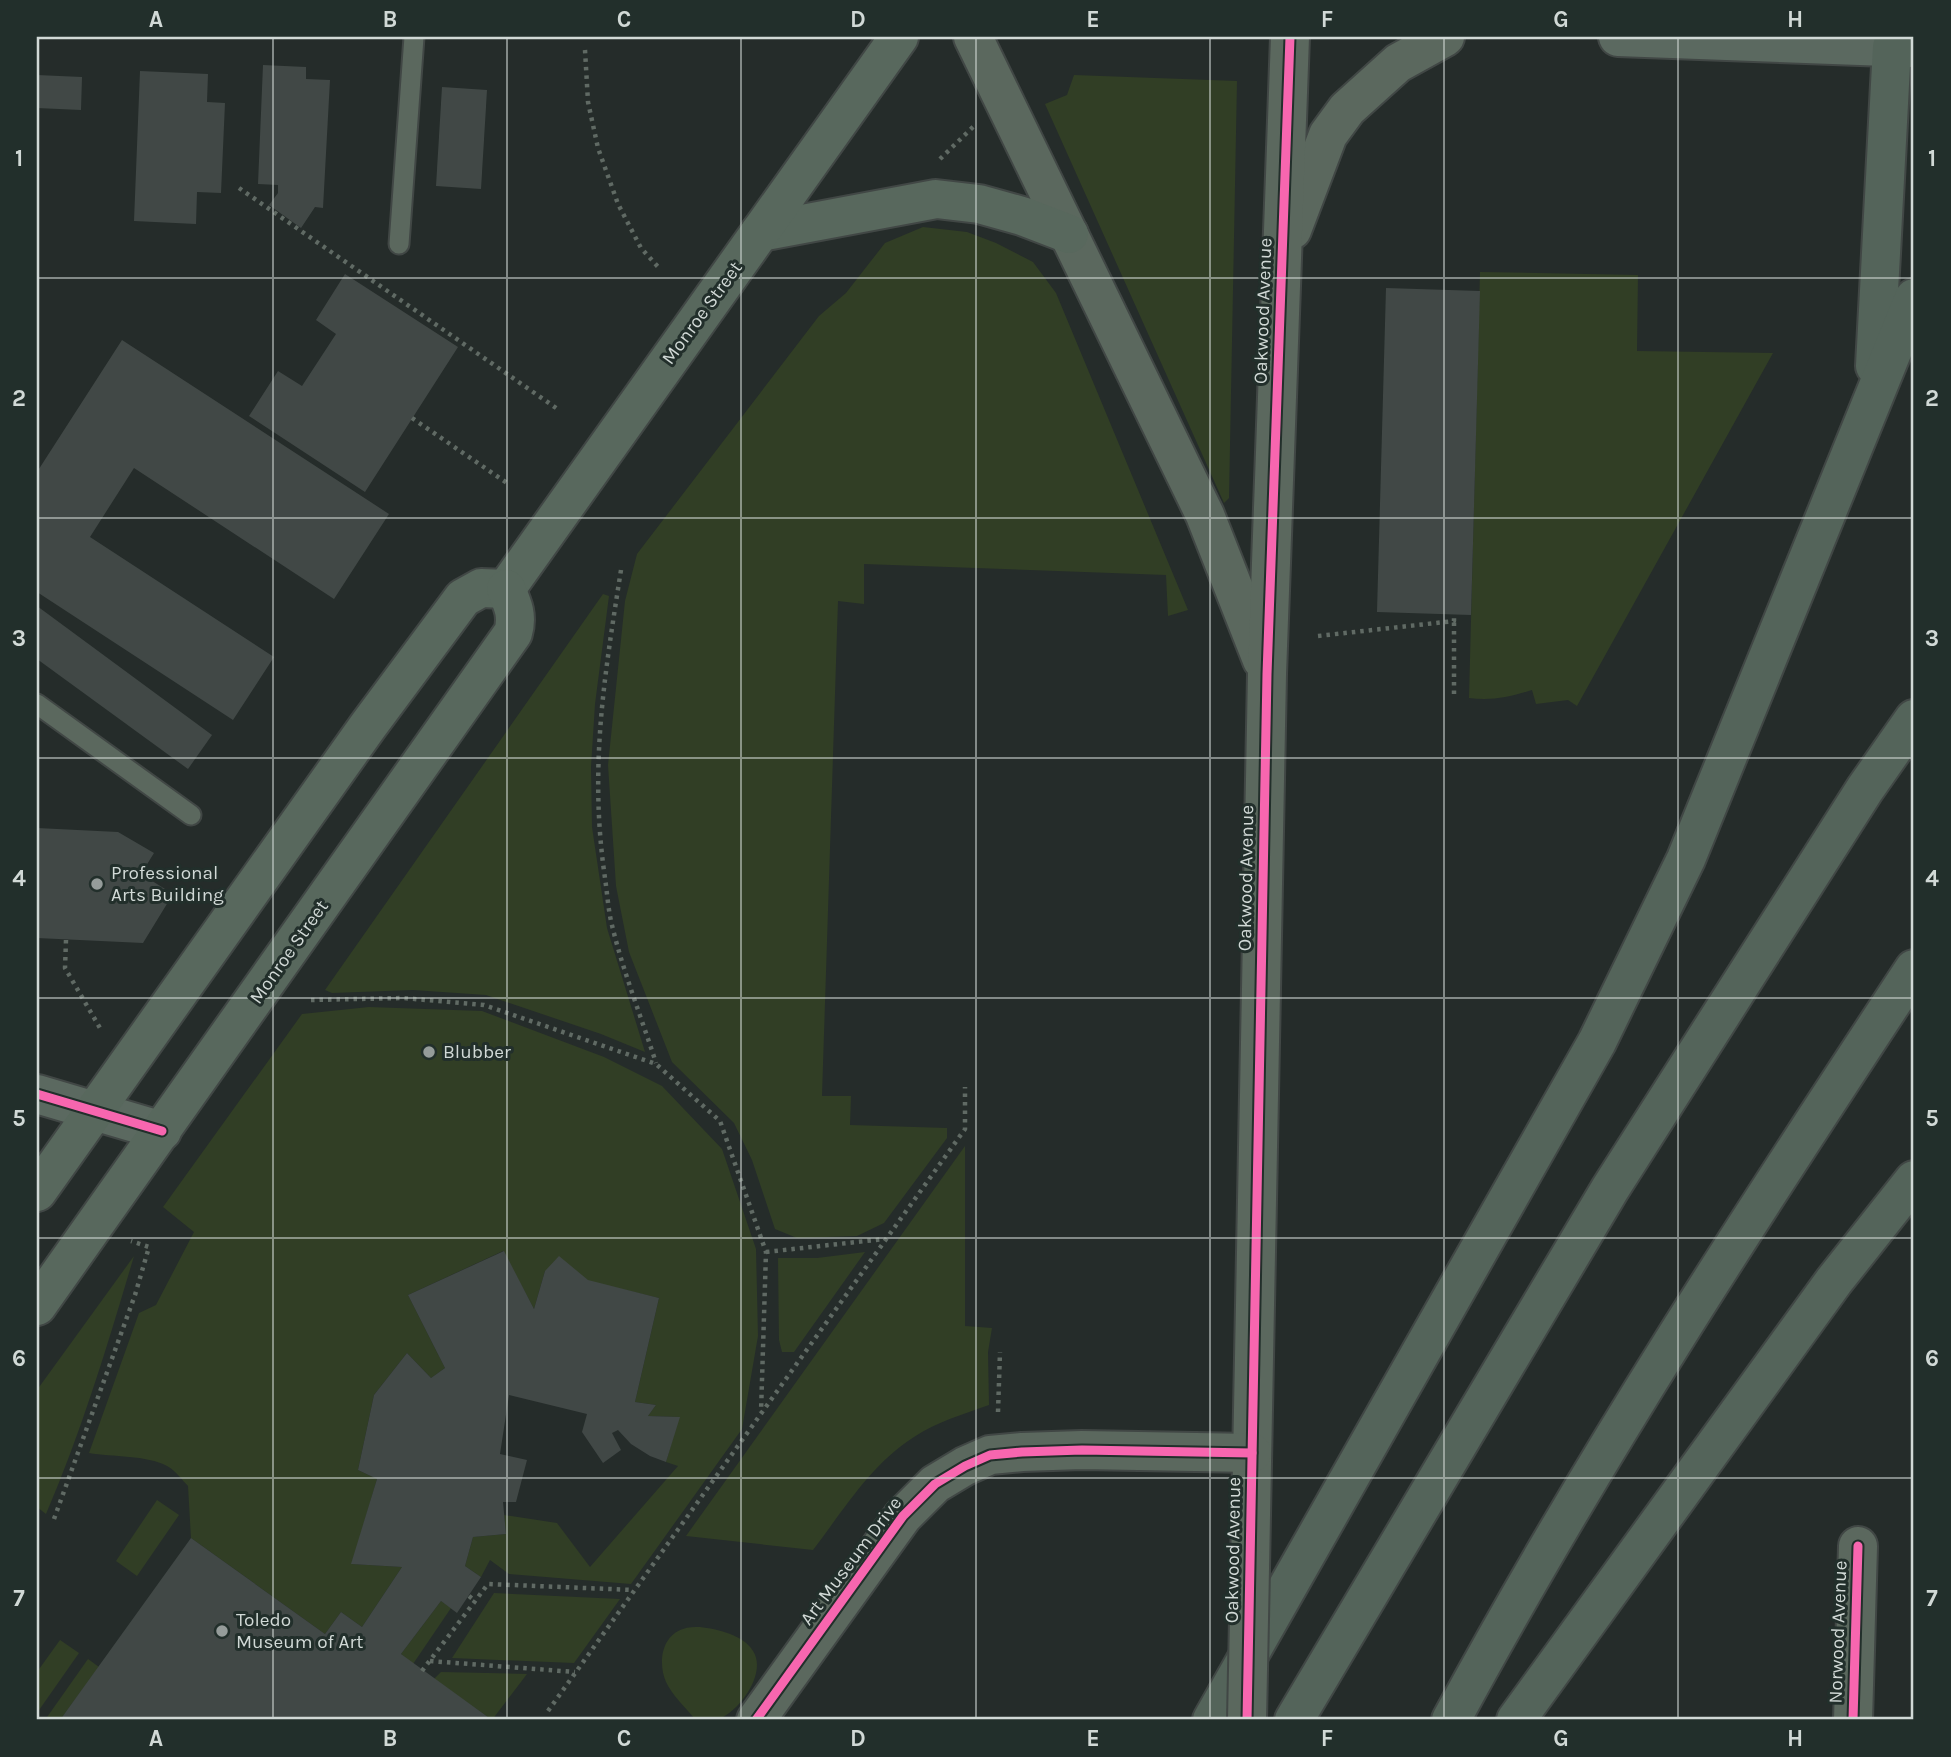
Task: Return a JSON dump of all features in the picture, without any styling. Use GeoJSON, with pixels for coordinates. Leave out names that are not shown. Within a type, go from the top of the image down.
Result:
{"type":"FeatureCollection","features":[{"type":"Feature","properties":{"kind":"highway"},"geometry":{"type":"LineString","coordinates":[[1874,393],[1905,45]]}},
{"type":"Feature","properties":{"kind":"highway"},"geometry":{"type":"LineString","coordinates":[[1212,1720],[1597,1042],[1686,859],[1914,298]]}},
{"type":"Feature","properties":{"kind":"highway"},"geometry":{"type":"LineString","coordinates":[[1294,1720],[1610,1189],[1865,789],[1914,719]]}},
{"type":"Feature","properties":{"kind":"highway"},"geometry":{"type":"LineString","coordinates":[[1451,1720],[1591,1475],[1742,1231],[1914,969]]}},
{"type":"Feature","properties":{"kind":"highway"},"geometry":{"type":"LineString","coordinates":[[1516,1720],[1835,1281],[1914,1180]]}},
{"type":"Feature","properties":{"kind":"main road","name":"Monroe Street"},"geometry":{"type":"LineString","coordinates":[[37,1306],[513,633],[515,611],[506,589],[899,37]]}},
{"type":"Feature","properties":{"kind":"main road"},"geometry":{"type":"LineString","coordinates":[[1618,37],[1905,45]]}},
{"type":"Feature","properties":{"kind":"main road"},"geometry":{"type":"LineString","coordinates":[[760,232],[936,198],[990,207],[1069,234]]}},
{"type":"Feature","properties":{"kind":"main road"},"geometry":{"type":"LineString","coordinates":[[37,1192],[368,726],[463,598],[481,588],[506,589]]}},
{"type":"Feature","properties":{"kind":"main road"},"geometry":{"type":"LineString","coordinates":[[37,1094],[162,1131]]}},
{"type":"Feature","properties":{"kind":"street","name":"Oakwood Avenue"},"geometry":{"type":"LineString","coordinates":[[973,37],[1205,515],[1267,674]]}},
{"type":"Feature","properties":{"kind":"street","name":"Oakwood Avenue"},"geometry":{"type":"LineString","coordinates":[[1247,1720],[1267,674],[1290,37]]}},
{"type":"Feature","properties":{"kind":"street","name":"Oakwood Avenue"},"geometry":{"type":"LineString","coordinates":[[1282,255],[1328,135],[1347,109],[1398,63],[1445,37]]}},
{"type":"Feature","properties":{"kind":"street","name":"Art Museum Drive"},"geometry":{"type":"LineString","coordinates":[[756,1720],[903,1516],[935,1484],[965,1466],[990,1455],[1022,1452],[1082,1450],[1252,1453]]}},
{"type":"Feature","properties":{"kind":"street","name":"Norwood Avenue"},"geometry":{"type":"LineString","coordinates":[[1853,1720],[1858,1546]]}},
{"type":"Feature","properties":{"kind":"lane"},"geometry":{"type":"LineString","coordinates":[[399,244],[414,37]]}},
{"type":"Feature","properties":{"kind":"lane"},"geometry":{"type":"LineString","coordinates":[[37,704],[191,815]]}},
{"type":"Feature","properties":{"kind":"path"},"geometry":{"type":"LineString","coordinates":[[585,50],[588,102],[598,148],[618,204],[640,248],[659,268]]}},
{"type":"Feature","properties":{"kind":"path"},"geometry":{"type":"LineString","coordinates":[[933,166],[975,124]]}},
{"type":"Feature","properties":{"kind":"path"},"geometry":{"type":"LineString","coordinates":[[239,188],[559,410]]}},
{"type":"Feature","properties":{"kind":"path"},"geometry":{"type":"LineString","coordinates":[[412,418],[507,483]]}},
{"type":"Feature","properties":{"kind":"path"},"geometry":{"type":"LineString","coordinates":[[621,570],[599,723],[597,774],[600,844],[611,920],[656,1064]]}},
{"type":"Feature","properties":{"kind":"path"},"geometry":{"type":"LineString","coordinates":[[1454,614],[1454,694]]}},
{"type":"Feature","properties":{"kind":"path"},"geometry":{"type":"LineString","coordinates":[[1318,636],[1454,621]]}},
{"type":"Feature","properties":{"kind":"path"},"geometry":{"type":"LineString","coordinates":[[66,940],[65,968],[100,1028]]}},
{"type":"Feature","properties":{"kind":"path"},"geometry":{"type":"LineString","coordinates":[[311,1000],[403,998],[484,1005],[656,1064],[720,1121],[766,1252],[761,1413]]}},
{"type":"Feature","properties":{"kind":"path"},"geometry":{"type":"LineString","coordinates":[[548,1711],[965,1129],[965,1087]]}},
{"type":"Feature","properties":{"kind":"path"},"geometry":{"type":"LineString","coordinates":[[54,1519],[135,1295],[149,1247],[126,1239]]}},
{"type":"Feature","properties":{"kind":"path"},"geometry":{"type":"LineString","coordinates":[[766,1252],[885,1239]]}},
{"type":"Feature","properties":{"kind":"path"},"geometry":{"type":"LineString","coordinates":[[999,1412],[1000,1352]]}},
{"type":"Feature","properties":{"kind":"path"},"geometry":{"type":"LineString","coordinates":[[422,1671],[488,1584],[634,1590]]}},
{"type":"Feature","properties":{"kind":"path"},"geometry":{"type":"LineString","coordinates":[[469,1596],[475,1601]]}},
{"type":"Feature","properties":{"kind":"path"},"geometry":{"type":"LineString","coordinates":[[430,1660],[576,1672]]}},
{"type":"Feature","properties":{"kind":"green space"},"geometry":{"type":"Polygon","coordinates":[[[1074,75],[1237,81],[1229,498],[1224,503],[1045,104],[1067,95],[1074,75]]]}},
{"type":"Feature","properties":{"kind":"green space"},"geometry":{"type":"Polygon","coordinates":[[[923,227],[967,232],[996,243],[1033,262],[1056,293],[1188,610],[1168,616],[1166,575],[864,564],[864,604],[838,601],[822,1096],[851,1096],[850,1125],[947,1128],[947,1138],[884,1223],[857,1236],[797,1238],[775,1229],[752,1160],[734,1123],[672,1062],[629,952],[616,886],[608,765],[625,601],[637,554],[819,316],[846,293],[885,243],[923,227]]]}},
{"type":"Feature","properties":{"kind":"green space"},"geometry":{"type":"Polygon","coordinates":[[[1480,272],[1638,275],[1637,351],[1773,353],[1577,706],[1568,700],[1536,704],[1532,690],[1501,698],[1469,698],[1480,272]]]}},
{"type":"Feature","properties":{"kind":"green space"},"geometry":{"type":"Polygon","coordinates":[[[603,594],[609,596],[595,704],[591,767],[592,827],[607,928],[645,1052],[486,995],[413,990],[332,993],[325,990],[603,594]]]}},
{"type":"Feature","properties":{"kind":"green space"},"geometry":{"type":"Polygon","coordinates":[[[369,1007],[482,1011],[604,1057],[662,1086],[722,1149],[756,1249],[758,1336],[742,1429],[631,1584],[509,1574],[490,1560],[481,1577],[465,1566],[473,1537],[506,1534],[504,1515],[557,1523],[590,1567],[678,1466],[666,1462],[679,1417],[648,1416],[656,1405],[635,1402],[659,1298],[545,1271],[534,1309],[503,1251],[408,1295],[445,1368],[431,1378],[407,1353],[374,1395],[358,1470],[377,1479],[352,1564],[402,1567],[362,1627],[341,1612],[325,1634],[191,1538],[188,1486],[170,1468],[150,1460],[89,1453],[139,1313],[156,1305],[194,1232],[163,1207],[302,1014],[369,1007]]]}},
{"type":"Feature","properties":{"kind":"green space"},"geometry":{"type":"Polygon","coordinates":[[[965,1146],[965,1326],[992,1328],[988,1352],[989,1405],[931,1427],[899,1448],[871,1474],[813,1550],[686,1536],[965,1146]]]}},
{"type":"Feature","properties":{"kind":"green space"},"geometry":{"type":"Polygon","coordinates":[[[865,1252],[794,1352],[782,1352],[779,1340],[778,1258],[817,1258],[865,1252]]]}},
{"type":"Feature","properties":{"kind":"green space"},"geometry":{"type":"Polygon","coordinates":[[[134,1256],[83,1419],[46,1514],[37,1507],[37,1390],[134,1256]]]}},
{"type":"Feature","properties":{"kind":"green space"},"geometry":{"type":"Polygon","coordinates":[[[157,1500],[179,1515],[137,1576],[116,1561],[157,1500]]]}},
{"type":"Feature","properties":{"kind":"green space"},"geometry":{"type":"Polygon","coordinates":[[[494,1593],[620,1599],[574,1663],[452,1658],[494,1593]]]}},
{"type":"Feature","properties":{"kind":"green space"},"geometry":{"type":"Polygon","coordinates":[[[441,1601],[451,1608],[413,1664],[401,1654],[441,1601]]]}},
{"type":"Feature","properties":{"kind":"green space"},"geometry":{"type":"Polygon","coordinates":[[[700,1627],[737,1637],[749,1645],[756,1660],[754,1679],[744,1698],[729,1713],[714,1720],[694,1718],[669,1687],[662,1667],[663,1651],[670,1638],[683,1629],[700,1627]]]}},
{"type":"Feature","properties":{"kind":"green space"},"geometry":{"type":"Polygon","coordinates":[[[60,1640],[79,1653],[37,1713],[37,1672],[60,1640]]]}},
{"type":"Feature","properties":{"kind":"green space"},"geometry":{"type":"Polygon","coordinates":[[[88,1659],[99,1667],[60,1720],[45,1720],[88,1659]]]}},
{"type":"Feature","properties":{"kind":"green space"},"geometry":{"type":"Polygon","coordinates":[[[441,1672],[527,1674],[492,1720],[434,1679],[441,1672]]]}},
{"type":"Feature","properties":{"kind":"building"},"geometry":{"type":"Polygon","coordinates":[[[263,65],[306,67],[306,79],[330,80],[323,208],[315,207],[301,228],[269,205],[278,193],[278,185],[258,184],[263,65]]]}},
{"type":"Feature","properties":{"kind":"building"},"geometry":{"type":"Polygon","coordinates":[[[140,71],[208,74],[207,102],[225,103],[221,193],[197,192],[196,224],[134,221],[140,71]]]}},
{"type":"Feature","properties":{"kind":"building"},"geometry":{"type":"Polygon","coordinates":[[[37,75],[82,77],[81,110],[37,108],[37,75]]]}},
{"type":"Feature","properties":{"kind":"building"},"geometry":{"type":"Polygon","coordinates":[[[442,87],[487,90],[481,189],[436,186],[442,87]]]}},
{"type":"Feature","properties":{"kind":"building"},"geometry":{"type":"Polygon","coordinates":[[[345,274],[458,347],[365,492],[249,416],[278,371],[302,386],[336,334],[316,320],[345,274]]]}},
{"type":"Feature","properties":{"kind":"building"},"geometry":{"type":"Polygon","coordinates":[[[1386,288],[1480,291],[1471,615],[1377,612],[1386,288]]]}},
{"type":"Feature","properties":{"kind":"building"},"geometry":{"type":"Polygon","coordinates":[[[122,340],[389,514],[334,599],[134,468],[90,537],[274,657],[233,720],[37,592],[37,472],[122,340]]]}},
{"type":"Feature","properties":{"kind":"building"},"geometry":{"type":"Polygon","coordinates":[[[37,606],[212,735],[188,769],[37,659],[37,606]]]}},
{"type":"Feature","properties":{"kind":"building","name":"Professional Arts Building"},"geometry":{"type":"Polygon","coordinates":[[[37,828],[118,832],[154,853],[141,874],[173,894],[143,943],[37,938],[37,828]]]}},
{"type":"Feature","properties":{"kind":"building"},"geometry":{"type":"Polygon","coordinates":[[[504,1251],[534,1309],[545,1271],[559,1256],[588,1280],[659,1298],[635,1402],[656,1405],[648,1416],[680,1417],[666,1462],[631,1444],[618,1430],[612,1433],[621,1450],[603,1463],[582,1432],[587,1414],[509,1395],[500,1454],[527,1460],[516,1502],[503,1502],[506,1534],[473,1537],[465,1566],[481,1577],[457,1613],[441,1601],[401,1654],[492,1720],[60,1720],[191,1538],[325,1634],[341,1612],[362,1627],[402,1567],[351,1564],[377,1479],[358,1470],[374,1395],[407,1353],[431,1378],[445,1368],[408,1295],[504,1251]]]}},
{"type":"Feature","properties":{"kind":"cycle path"},"geometry":{"type":"LineString","coordinates":[[1247,1720],[1267,674],[1290,37]]}},
{"type":"Feature","properties":{"kind":"cycle path"},"geometry":{"type":"LineString","coordinates":[[37,1094],[162,1131]]}},
{"type":"Feature","properties":{"kind":"cycle path"},"geometry":{"type":"LineString","coordinates":[[756,1720],[903,1516],[935,1484],[965,1466],[990,1455],[1022,1452],[1082,1450],[1252,1453]]}},
{"type":"Feature","properties":{"kind":"cycle path"},"geometry":{"type":"LineString","coordinates":[[1853,1720],[1858,1546]]}},
{"type":"Feature","properties":{"kind":"place","name":"Professional Arts Building"},"geometry":{"type":"Point","coordinates":[97,884]}},
{"type":"Feature","properties":{"kind":"place","name":"Blubber"},"geometry":{"type":"Point","coordinates":[429,1052]}},
{"type":"Feature","properties":{"kind":"place","name":"Toledo Museum of Art"},"geometry":{"type":"Point","coordinates":[222,1631]}}]}
